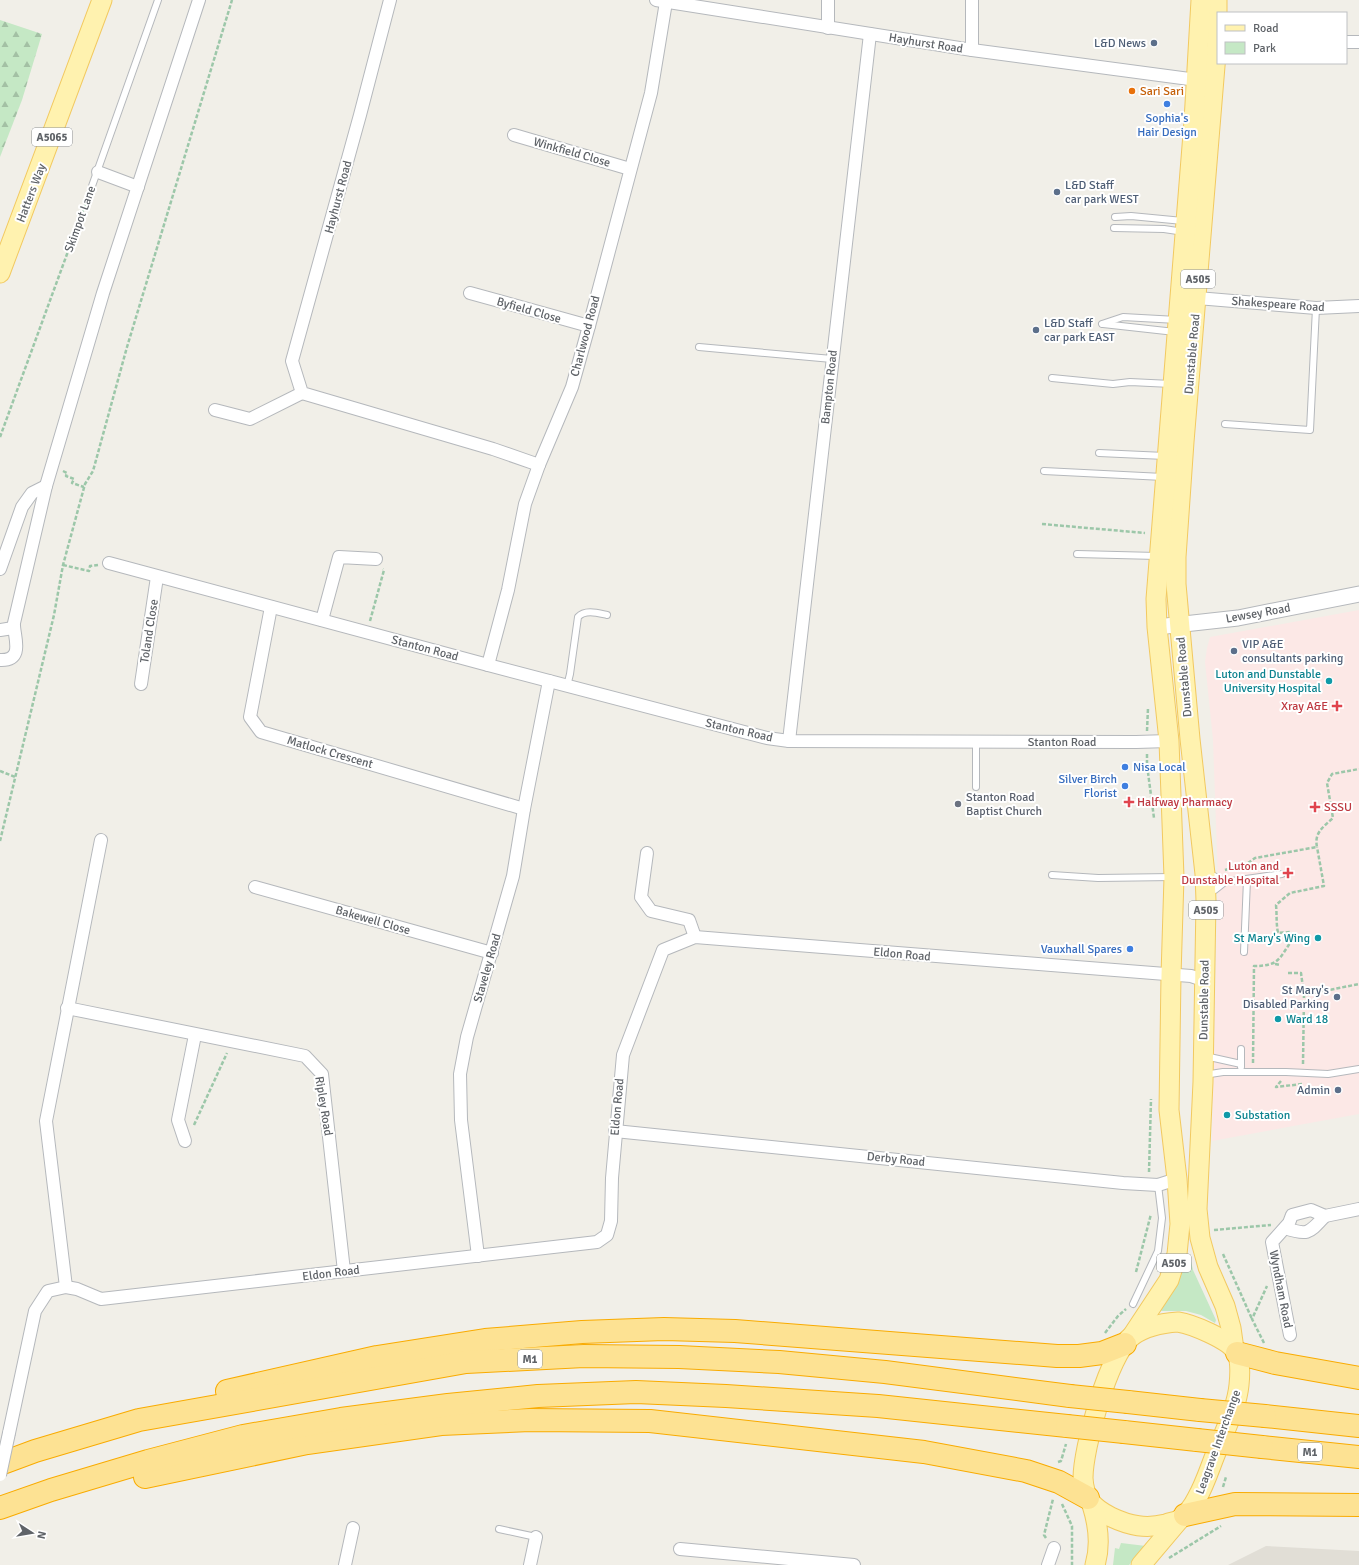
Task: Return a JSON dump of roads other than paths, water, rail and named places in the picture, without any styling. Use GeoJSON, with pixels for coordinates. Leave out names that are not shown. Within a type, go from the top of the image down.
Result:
{"type":"FeatureCollection","features":[{"type":"Feature","properties":{"kind":"highway"},"geometry":{"type":"LineString","coordinates":[[139,1420],[210,1396],[377,1356],[526,1335],[664,1329],[735,1331],[1057,1356],[1079,1356],[1102,1353],[1128,1340]]}},
{"type":"Feature","properties":{"kind":"highway"},"geometry":{"type":"LineString","coordinates":[[1236,1351],[1275,1364],[1359,1378]]}},
{"type":"Feature","properties":{"kind":"highway","name":"M1"},"geometry":{"type":"LineString","coordinates":[[0,1464],[35,1451],[139,1420],[466,1362],[584,1356],[779,1362],[885,1372],[1070,1396],[1359,1426]]}},
{"type":"Feature","properties":{"kind":"highway","name":"M1"},"geometry":{"type":"LineString","coordinates":[[0,1508],[148,1461],[244,1436],[341,1419],[448,1405],[538,1396],[636,1392],[726,1396],[878,1406],[1359,1457]]}},
{"type":"Feature","properties":{"kind":"highway"},"geometry":{"type":"LineString","coordinates":[[41,1494],[124,1482],[307,1443],[441,1424],[530,1420],[650,1421],[924,1452],[1026,1471],[1059,1482],[1090,1501]]}},
{"type":"Feature","properties":{"kind":"highway"},"geometry":{"type":"LineString","coordinates":[[1182,1518],[1235,1504],[1359,1505]]}},
{"type":"Feature","properties":{"kind":"main road","name":"Hatters Way"},"geometry":{"type":"LineString","coordinates":[[0,273],[102,0]]}},
{"type":"Feature","properties":{"kind":"main road","name":"Dunstable Road"},"geometry":{"type":"LineString","coordinates":[[1128,1340],[1169,1280],[1177,1254],[1180,1224],[1177,1179],[1168,1110],[1174,877],[1168,740],[1157,627],[1156,599],[1172,384],[1186,227],[1197,80],[1201,0]]}},
{"type":"Feature","properties":{"kind":"main road","name":"Dunstable Road"},"geometry":{"type":"LineString","coordinates":[[1217,0],[1217,12]]}},
{"type":"Feature","properties":{"kind":"main road","name":"Dunstable Road"},"geometry":{"type":"LineString","coordinates":[[1217,54],[1184,442],[1176,557],[1176,584],[1190,740],[1210,878],[1197,1209],[1200,1238],[1208,1267],[1225,1306],[1236,1351]]}},
{"type":"Feature","properties":{"kind":"main road"},"geometry":{"type":"LineString","coordinates":[[1095,1565],[1098,1552],[1098,1533],[1096,1519],[1084,1480],[1083,1465],[1105,1384],[1112,1365],[1128,1340],[1165,1323],[1178,1322],[1202,1329],[1220,1339],[1236,1351]]}},
{"type":"Feature","properties":{"kind":"main road","name":"Leagrave Interchange"},"geometry":{"type":"LineString","coordinates":[[1182,1518],[1197,1499],[1227,1425],[1238,1392],[1240,1370],[1236,1351]]}},
{"type":"Feature","properties":{"kind":"main road"},"geometry":{"type":"LineString","coordinates":[[1090,1501],[1124,1523],[1137,1527],[1154,1527],[1182,1518]]}},
{"type":"Feature","properties":{"kind":"main road"},"geometry":{"type":"LineString","coordinates":[[1142,1565],[1182,1518]]}},
{"type":"Feature","properties":{"kind":"street"},"geometry":{"type":"LineString","coordinates":[[0,660],[12,657],[16,650],[17,639],[13,628],[46,486],[103,293],[199,0]]}},
{"type":"Feature","properties":{"kind":"street","name":"Hayhurst Road"},"geometry":{"type":"LineString","coordinates":[[302,393],[292,361],[362,108],[390,0]]}},
{"type":"Feature","properties":{"kind":"street"},"geometry":{"type":"LineString","coordinates":[[828,0],[828,28]]}},
{"type":"Feature","properties":{"kind":"street"},"geometry":{"type":"LineString","coordinates":[[972,0],[972,50]]}},
{"type":"Feature","properties":{"kind":"street","name":"Hayhurst Road"},"geometry":{"type":"LineString","coordinates":[[661,1],[972,50],[1197,80]]}},
{"type":"Feature","properties":{"kind":"street","name":"Charlwood Road"},"geometry":{"type":"LineString","coordinates":[[488,666],[508,590],[525,504],[539,465],[572,387],[651,93],[661,1]]}},
{"type":"Feature","properties":{"kind":"street","name":"Bampton Road"},"geometry":{"type":"LineString","coordinates":[[789,741],[870,34]]}},
{"type":"Feature","properties":{"kind":"street"},"geometry":{"type":"LineString","coordinates":[[1347,42],[1359,42]]}},
{"type":"Feature","properties":{"kind":"street","name":"Winkfield Close"},"geometry":{"type":"LineString","coordinates":[[514,135],[630,169]]}},
{"type":"Feature","properties":{"kind":"street"},"geometry":{"type":"LineString","coordinates":[[98,172],[138,187]]}},
{"type":"Feature","properties":{"kind":"street","name":"Byfield Close"},"geometry":{"type":"LineString","coordinates":[[470,293],[589,326]]}},
{"type":"Feature","properties":{"kind":"street","name":"Shakespeare Road"},"geometry":{"type":"LineString","coordinates":[[1197,298],[1316,308],[1359,306]]}},
{"type":"Feature","properties":{"kind":"street"},"geometry":{"type":"LineString","coordinates":[[215,410],[250,419],[302,393],[493,449],[539,465]]}},
{"type":"Feature","properties":{"kind":"street"},"geometry":{"type":"LineString","coordinates":[[0,569],[22,508],[32,493],[46,486]]}},
{"type":"Feature","properties":{"kind":"street"},"geometry":{"type":"LineString","coordinates":[[322,620],[339,557],[376,559]]}},
{"type":"Feature","properties":{"kind":"street","name":"Stanton Road"},"geometry":{"type":"LineString","coordinates":[[109,563],[488,666],[767,738],[789,741],[1136,742],[1168,740]]}},
{"type":"Feature","properties":{"kind":"street","name":"Toland Close"},"geometry":{"type":"LineString","coordinates":[[141,684],[157,577]]}},
{"type":"Feature","properties":{"kind":"street","name":"Lewsey Road"},"geometry":{"type":"LineString","coordinates":[[1157,627],[1180,623],[1203,623],[1238,618],[1359,594]]}},
{"type":"Feature","properties":{"kind":"street","name":"Matlock Crescent"},"geometry":{"type":"LineString","coordinates":[[271,607],[250,717],[261,732],[524,809]]}},
{"type":"Feature","properties":{"kind":"street"},"geometry":{"type":"LineString","coordinates":[[0,630],[13,628]]}},
{"type":"Feature","properties":{"kind":"street","name":"Staveley Road"},"geometry":{"type":"LineString","coordinates":[[478,1256],[461,1120],[460,1074],[467,1037],[513,876],[524,809],[549,681]]}},
{"type":"Feature","properties":{"kind":"street"},"geometry":{"type":"LineString","coordinates":[[0,1475],[35,1311],[48,1291],[66,1287],[46,1121],[67,1008],[102,840]]}},
{"type":"Feature","properties":{"kind":"street"},"geometry":{"type":"LineString","coordinates":[[647,853],[641,897],[651,911],[689,920],[695,937]]}},
{"type":"Feature","properties":{"kind":"street","name":"Bakewell Close"},"geometry":{"type":"LineString","coordinates":[[255,887],[492,953]]}},
{"type":"Feature","properties":{"kind":"street","name":"Eldon Road"},"geometry":{"type":"LineString","coordinates":[[66,1287],[77,1289],[101,1299],[597,1242],[607,1235],[611,1221],[615,1131],[622,1055],[663,950],[695,937],[1171,976],[1191,976],[1200,980],[1205,987]]}},
{"type":"Feature","properties":{"kind":"street","name":"Ripley Road"},"geometry":{"type":"LineString","coordinates":[[67,1008],[305,1056],[322,1074],[344,1271]]}},
{"type":"Feature","properties":{"kind":"street"},"geometry":{"type":"LineString","coordinates":[[184,1138],[178,1120],[195,1035]]}},
{"type":"Feature","properties":{"kind":"street","name":"Derby Road"},"geometry":{"type":"LineString","coordinates":[[615,1131],[1116,1182],[1158,1184],[1177,1179]]}},
{"type":"Feature","properties":{"kind":"street"},"geometry":{"type":"LineString","coordinates":[[1325,1216],[1311,1230],[1300,1233],[1287,1225],[1292,1215],[1311,1210],[1325,1216],[1359,1210]]}},
{"type":"Feature","properties":{"kind":"street","name":"Wyndham Road"},"geometry":{"type":"LineString","coordinates":[[1287,1225],[1272,1242],[1290,1336]]}},
{"type":"Feature","properties":{"kind":"street"},"geometry":{"type":"LineString","coordinates":[[345,1565],[352,1528]]}},
{"type":"Feature","properties":{"kind":"street"},"geometry":{"type":"LineString","coordinates":[[530,1565],[536,1537]]}},
{"type":"Feature","properties":{"kind":"street"},"geometry":{"type":"LineString","coordinates":[[1048,1565],[1054,1548]]}},
{"type":"Feature","properties":{"kind":"street"},"geometry":{"type":"LineString","coordinates":[[680,1549],[854,1565]]}},
{"type":"Feature","properties":{"kind":"lane","name":"Skimpot Lane"},"geometry":{"type":"LineString","coordinates":[[92,186],[158,0]]}},
{"type":"Feature","properties":{"kind":"lane"},"geometry":{"type":"LineString","coordinates":[[1115,217],[1131,216],[1186,227]]}},
{"type":"Feature","properties":{"kind":"lane"},"geometry":{"type":"LineString","coordinates":[[1114,228],[1164,229],[1186,227]]}},
{"type":"Feature","properties":{"kind":"lane"},"geometry":{"type":"LineString","coordinates":[[1224,424],[1310,430],[1316,308]]}},
{"type":"Feature","properties":{"kind":"lane"},"geometry":{"type":"LineString","coordinates":[[1122,317],[1177,326],[1102,324],[1122,317]]}},
{"type":"Feature","properties":{"kind":"lane"},"geometry":{"type":"LineString","coordinates":[[699,347],[832,359]]}},
{"type":"Feature","properties":{"kind":"lane"},"geometry":{"type":"LineString","coordinates":[[1052,378],[1113,384],[1136,382],[1172,384]]}},
{"type":"Feature","properties":{"kind":"lane"},"geometry":{"type":"LineString","coordinates":[[1099,453],[1167,456]]}},
{"type":"Feature","properties":{"kind":"lane"},"geometry":{"type":"LineString","coordinates":[[1044,471],[1165,477]]}},
{"type":"Feature","properties":{"kind":"lane"},"geometry":{"type":"LineString","coordinates":[[1077,554],[1159,556]]}},
{"type":"Feature","properties":{"kind":"lane"},"geometry":{"type":"LineString","coordinates":[[567,686],[578,616],[586,612],[607,615]]}},
{"type":"Feature","properties":{"kind":"lane"},"geometry":{"type":"LineString","coordinates":[[976,741],[976,787]]}},
{"type":"Feature","properties":{"kind":"lane"},"geometry":{"type":"LineString","coordinates":[[1225,882],[1214,876],[1210,878],[1215,890],[1225,882],[1282,874]]}},
{"type":"Feature","properties":{"kind":"lane"},"geometry":{"type":"LineString","coordinates":[[1052,875],[1098,878],[1174,877]]}},
{"type":"Feature","properties":{"kind":"lane"},"geometry":{"type":"LineString","coordinates":[[1244,952],[1247,880]]}},
{"type":"Feature","properties":{"kind":"lane"},"geometry":{"type":"LineString","coordinates":[[1241,1073],[1242,1049]]}},
{"type":"Feature","properties":{"kind":"lane"},"geometry":{"type":"LineString","coordinates":[[1203,1056],[1241,1064]]}},
{"type":"Feature","properties":{"kind":"lane"},"geometry":{"type":"LineString","coordinates":[[1203,1078],[1223,1072],[1328,1074],[1359,1069]]}},
{"type":"Feature","properties":{"kind":"lane"},"geometry":{"type":"LineString","coordinates":[[1133,1304],[1158,1251],[1162,1218],[1158,1184]]}},
{"type":"Feature","properties":{"kind":"lane"},"geometry":{"type":"LineString","coordinates":[[499,1529],[536,1537]]}},
{"type":"Feature","properties":{"kind":"place","name":"L&D News"},"geometry":{"type":"Point","coordinates":[1154,43]}},
{"type":"Feature","properties":{"kind":"place","name":"Sari Sari"},"geometry":{"type":"Point","coordinates":[1132,91]}},
{"type":"Feature","properties":{"kind":"place","name":"Sophia's Hair Design"},"geometry":{"type":"Point","coordinates":[1167,104]}},
{"type":"Feature","properties":{"kind":"place","name":"L&D Staff car park WEST"},"geometry":{"type":"Point","coordinates":[1057,192]}},
{"type":"Feature","properties":{"kind":"place","name":"L&D Staff car park EAST"},"geometry":{"type":"Point","coordinates":[1036,330]}},
{"type":"Feature","properties":{"kind":"place","name":"VIP A&E consultants parking"},"geometry":{"type":"Point","coordinates":[1234,651]}},
{"type":"Feature","properties":{"kind":"place","name":"Luton and Dunstable University Hospital"},"geometry":{"type":"Point","coordinates":[1329,681]}},
{"type":"Feature","properties":{"kind":"place","name":"Xray A&E"},"geometry":{"type":"Point","coordinates":[1337,706]}},
{"type":"Feature","properties":{"kind":"place","name":"Nisa Local"},"geometry":{"type":"Point","coordinates":[1125,767]}},
{"type":"Feature","properties":{"kind":"place","name":"Silver Birch Florist"},"geometry":{"type":"Point","coordinates":[1125,786]}},
{"type":"Feature","properties":{"kind":"place","name":"Halfway Pharmacy"},"geometry":{"type":"Point","coordinates":[1129,802]}},
{"type":"Feature","properties":{"kind":"place","name":"Stanton Road Baptist Church"},"geometry":{"type":"Point","coordinates":[958,804]}},
{"type":"Feature","properties":{"kind":"place","name":"SSSU"},"geometry":{"type":"Point","coordinates":[1315,807]}},
{"type":"Feature","properties":{"kind":"place","name":"Luton and Dunstable Hospital"},"geometry":{"type":"Point","coordinates":[1288,873]}},
{"type":"Feature","properties":{"kind":"place","name":"St Mary's Wing"},"geometry":{"type":"Point","coordinates":[1318,938]}},
{"type":"Feature","properties":{"kind":"place","name":"Vauxhall Spares"},"geometry":{"type":"Point","coordinates":[1130,949]}},
{"type":"Feature","properties":{"kind":"place","name":"St Mary's Disabled Parking"},"geometry":{"type":"Point","coordinates":[1337,997]}},
{"type":"Feature","properties":{"kind":"place","name":"Ward 18"},"geometry":{"type":"Point","coordinates":[1278,1019]}},
{"type":"Feature","properties":{"kind":"place","name":"Admin"},"geometry":{"type":"Point","coordinates":[1338,1090]}},
{"type":"Feature","properties":{"kind":"place","name":"Substation"},"geometry":{"type":"Point","coordinates":[1227,1115]}}]}
